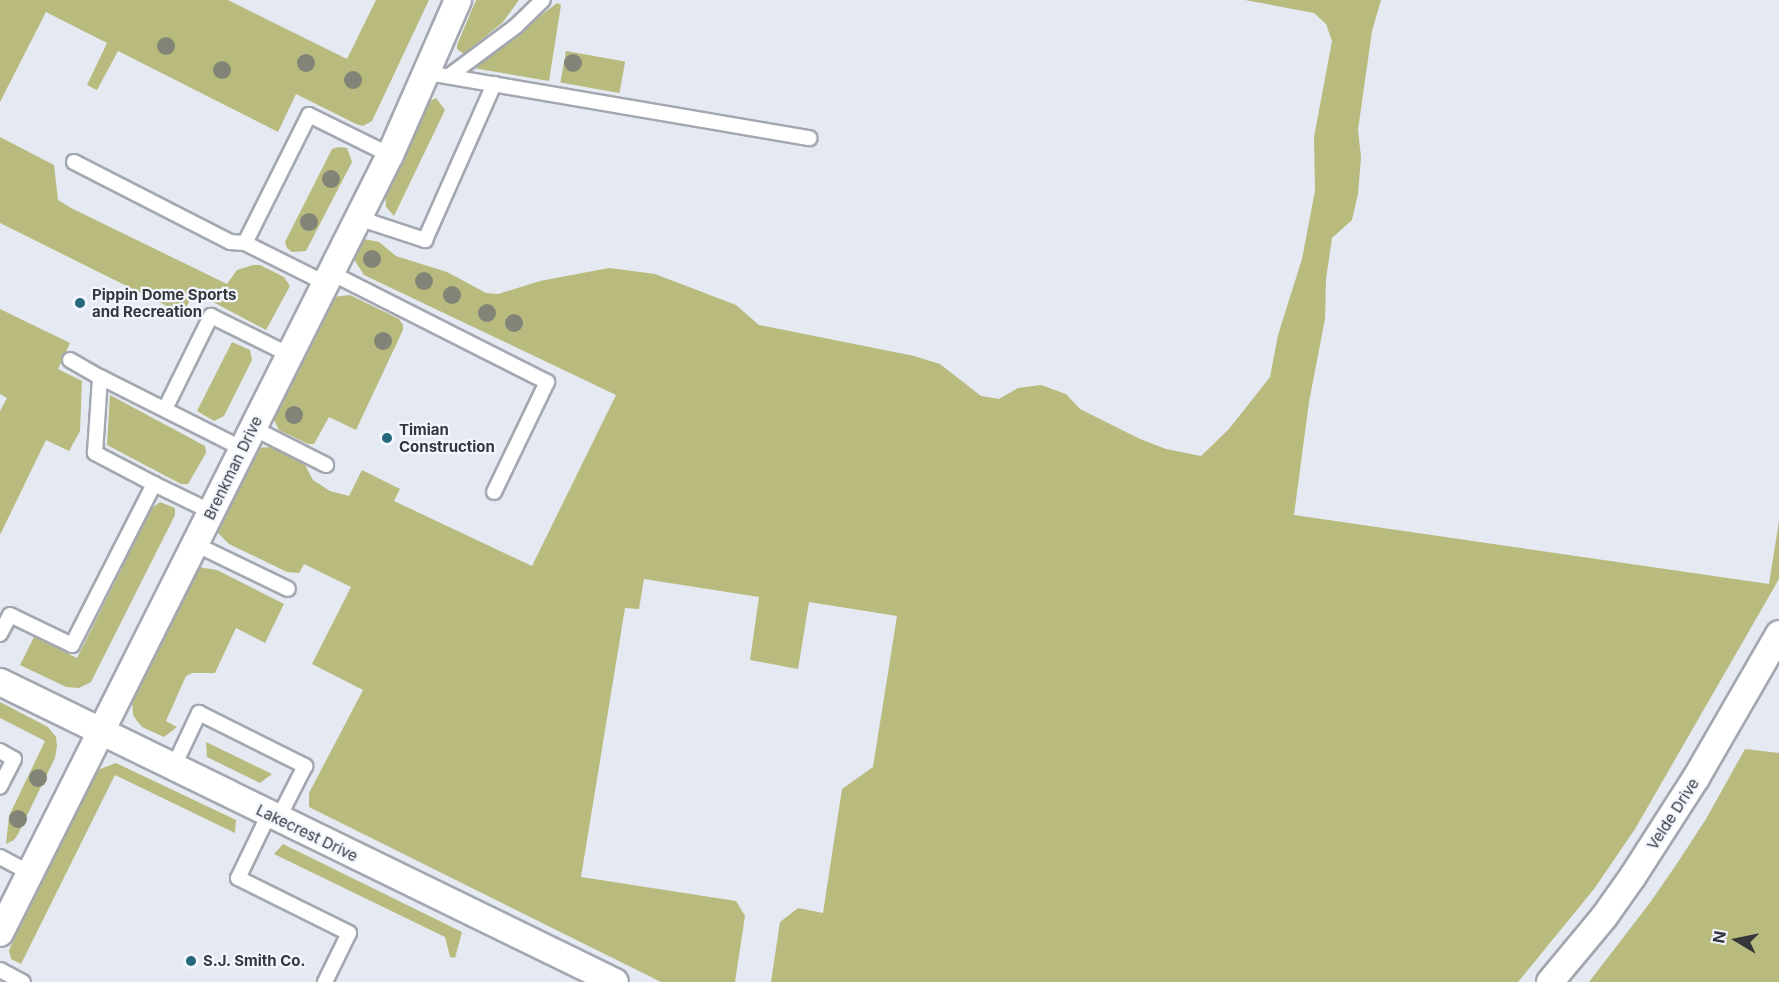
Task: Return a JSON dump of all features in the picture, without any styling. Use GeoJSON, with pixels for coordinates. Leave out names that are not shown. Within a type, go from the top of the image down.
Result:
{"type":"FeatureCollection","features":[{"type":"Feature","properties":{"kind":"street","name":"Brenkman Drive"},"geometry":{"type":"LineString","coordinates":[[0,933],[390,155],[438,75],[458,0]]}},
{"type":"Feature","properties":{"kind":"street","name":"Velde Drive"},"geometry":{"type":"LineString","coordinates":[[1551,982],[1604,917],[1638,868],[1696,778],[1779,634]]}},
{"type":"Feature","properties":{"kind":"street","name":"Lakecrest Drive"},"geometry":{"type":"LineString","coordinates":[[0,682],[615,982]]}},
{"type":"Feature","properties":{"kind":"lane"},"geometry":{"type":"LineString","coordinates":[[438,75],[516,26],[543,0]]}},
{"type":"Feature","properties":{"kind":"lane"},"geometry":{"type":"LineString","coordinates":[[438,75],[809,138]]}},
{"type":"Feature","properties":{"kind":"lane"},"geometry":{"type":"LineString","coordinates":[[358,218],[425,240],[494,84]]}},
{"type":"Feature","properties":{"kind":"lane"},"geometry":{"type":"LineString","coordinates":[[245,243],[309,115],[390,155]]}},
{"type":"Feature","properties":{"kind":"lane"},"geometry":{"type":"LineString","coordinates":[[74,162],[230,242],[245,243],[328,278],[547,382],[494,492]]}},
{"type":"Feature","properties":{"kind":"lane"},"geometry":{"type":"LineString","coordinates":[[165,409],[211,316],[290,355]]}},
{"type":"Feature","properties":{"kind":"lane"},"geometry":{"type":"LineString","coordinates":[[70,360],[165,409],[326,465]]}},
{"type":"Feature","properties":{"kind":"lane"},"geometry":{"type":"LineString","coordinates":[[100,376],[95,453],[212,512]]}},
{"type":"Feature","properties":{"kind":"lane"},"geometry":{"type":"LineString","coordinates":[[1,632],[10,615],[72,645],[154,484]]}},
{"type":"Feature","properties":{"kind":"lane"},"geometry":{"type":"LineString","coordinates":[[195,544],[288,589]]}},
{"type":"Feature","properties":{"kind":"lane"},"geometry":{"type":"LineString","coordinates":[[173,768],[199,713],[305,766],[238,878],[349,933],[325,982]]}},
{"type":"Feature","properties":{"kind":"lane"},"geometry":{"type":"LineString","coordinates":[[0,751],[14,759],[0,787]]}},
{"type":"Feature","properties":{"kind":"lane"},"geometry":{"type":"LineString","coordinates":[[0,857],[30,873]]}},
{"type":"Feature","properties":{"kind":"lane"},"geometry":{"type":"LineString","coordinates":[[0,970],[23,982]]}},
{"type":"Feature","properties":{"kind":"green space"},"geometry":{"type":"Polygon","coordinates":[[[0,0],[228,0],[347,59],[376,0],[429,0],[372,121],[363,126],[356,124],[296,94],[278,132],[118,51],[97,90],[87,85],[107,43],[46,12],[0,102],[0,0]]]}},
{"type":"Feature","properties":{"kind":"green space"},"geometry":{"type":"Polygon","coordinates":[[[476,0],[519,0],[503,22],[464,54],[457,49],[457,45],[476,0]]]}},
{"type":"Feature","properties":{"kind":"green space"},"geometry":{"type":"Polygon","coordinates":[[[1245,0],[1381,0],[1372,31],[1358,130],[1361,157],[1358,194],[1352,220],[1332,238],[1326,279],[1325,319],[1309,402],[1294,515],[1769,584],[1779,521],[1779,579],[1635,829],[1594,889],[1518,982],[771,982],[780,922],[798,908],[823,913],[842,789],[873,767],[897,616],[809,602],[798,669],[750,660],[759,597],[644,579],[639,609],[625,608],[581,877],[736,901],[745,916],[735,982],[661,982],[309,807],[309,793],[363,690],[312,664],[351,587],[304,564],[299,573],[287,572],[229,544],[215,530],[255,448],[271,447],[304,463],[313,480],[330,491],[349,496],[362,470],[400,489],[394,501],[532,566],[616,395],[364,275],[353,258],[353,249],[359,238],[379,242],[396,256],[447,272],[486,293],[498,294],[540,281],[609,268],[655,274],[736,305],[759,325],[914,356],[940,364],[981,396],[999,399],[1018,388],[1041,385],[1066,394],[1080,409],[1140,439],[1166,449],[1201,456],[1229,429],[1270,377],[1278,335],[1302,259],[1315,191],[1314,137],[1332,41],[1326,24],[1314,13],[1245,0]]]}},
{"type":"Feature","properties":{"kind":"green space"},"geometry":{"type":"Polygon","coordinates":[[[557,3],[561,5],[549,81],[473,68],[557,3]]]}},
{"type":"Feature","properties":{"kind":"green space"},"geometry":{"type":"Polygon","coordinates":[[[566,51],[625,61],[620,93],[560,83],[566,51]]]}},
{"type":"Feature","properties":{"kind":"green space"},"geometry":{"type":"Polygon","coordinates":[[[436,98],[445,110],[394,216],[386,207],[385,190],[430,101],[436,98]]]}},
{"type":"Feature","properties":{"kind":"green space"},"geometry":{"type":"Polygon","coordinates":[[[0,137],[54,165],[58,200],[71,208],[227,284],[237,270],[253,265],[260,265],[284,277],[290,286],[266,330],[194,292],[183,314],[0,223],[0,137]]]}},
{"type":"Feature","properties":{"kind":"green space"},"geometry":{"type":"Polygon","coordinates":[[[347,148],[352,162],[306,251],[292,252],[287,248],[285,242],[332,149],[347,148]]]}},
{"type":"Feature","properties":{"kind":"green space"},"geometry":{"type":"Polygon","coordinates":[[[350,295],[399,319],[403,330],[356,430],[329,417],[314,444],[308,444],[279,430],[272,416],[332,297],[350,295]]]}},
{"type":"Feature","properties":{"kind":"green space"},"geometry":{"type":"Polygon","coordinates":[[[0,309],[70,343],[58,369],[82,381],[80,431],[69,451],[46,440],[0,535],[0,411],[7,398],[0,394],[0,309]]]}},
{"type":"Feature","properties":{"kind":"green space"},"geometry":{"type":"Polygon","coordinates":[[[232,342],[250,350],[252,360],[224,416],[214,421],[197,411],[232,342]]]}},
{"type":"Feature","properties":{"kind":"green space"},"geometry":{"type":"Polygon","coordinates":[[[110,395],[205,446],[206,453],[188,484],[181,484],[107,445],[110,395]]]}},
{"type":"Feature","properties":{"kind":"green space"},"geometry":{"type":"Polygon","coordinates":[[[160,502],[175,508],[175,515],[91,682],[79,688],[66,687],[20,665],[34,637],[77,658],[152,508],[160,502]]]}},
{"type":"Feature","properties":{"kind":"green space"},"geometry":{"type":"Polygon","coordinates":[[[198,567],[217,570],[284,604],[265,643],[236,628],[215,673],[192,673],[186,676],[166,721],[177,727],[164,737],[142,727],[133,715],[132,701],[198,567]]]}},
{"type":"Feature","properties":{"kind":"green space"},"geometry":{"type":"Polygon","coordinates":[[[0,702],[48,727],[56,737],[57,746],[55,758],[18,834],[14,840],[6,844],[9,816],[45,741],[0,718],[0,702]]]}},
{"type":"Feature","properties":{"kind":"green space"},"geometry":{"type":"Polygon","coordinates":[[[206,742],[272,774],[260,783],[207,757],[206,742]]]}},
{"type":"Feature","properties":{"kind":"green space"},"geometry":{"type":"Polygon","coordinates":[[[1745,749],[1779,753],[1779,982],[1589,982],[1678,862],[1706,819],[1745,749]]]}},
{"type":"Feature","properties":{"kind":"green space"},"geometry":{"type":"Polygon","coordinates":[[[116,763],[236,820],[235,833],[115,775],[21,964],[11,959],[9,950],[95,776],[100,769],[116,763]]]}},
{"type":"Feature","properties":{"kind":"green space"},"geometry":{"type":"Polygon","coordinates":[[[283,844],[462,932],[455,958],[450,957],[445,937],[274,854],[283,844]]]}},
{"type":"Feature","properties":{"kind":"place","name":"Pippin Dome Sports and Recreation"},"geometry":{"type":"Point","coordinates":[80,303]}},
{"type":"Feature","properties":{"kind":"place","name":"Timian Construction"},"geometry":{"type":"Point","coordinates":[387,438]}},
{"type":"Feature","properties":{"kind":"place","name":"S.J. Smith Co."},"geometry":{"type":"Point","coordinates":[191,961]}}]}
